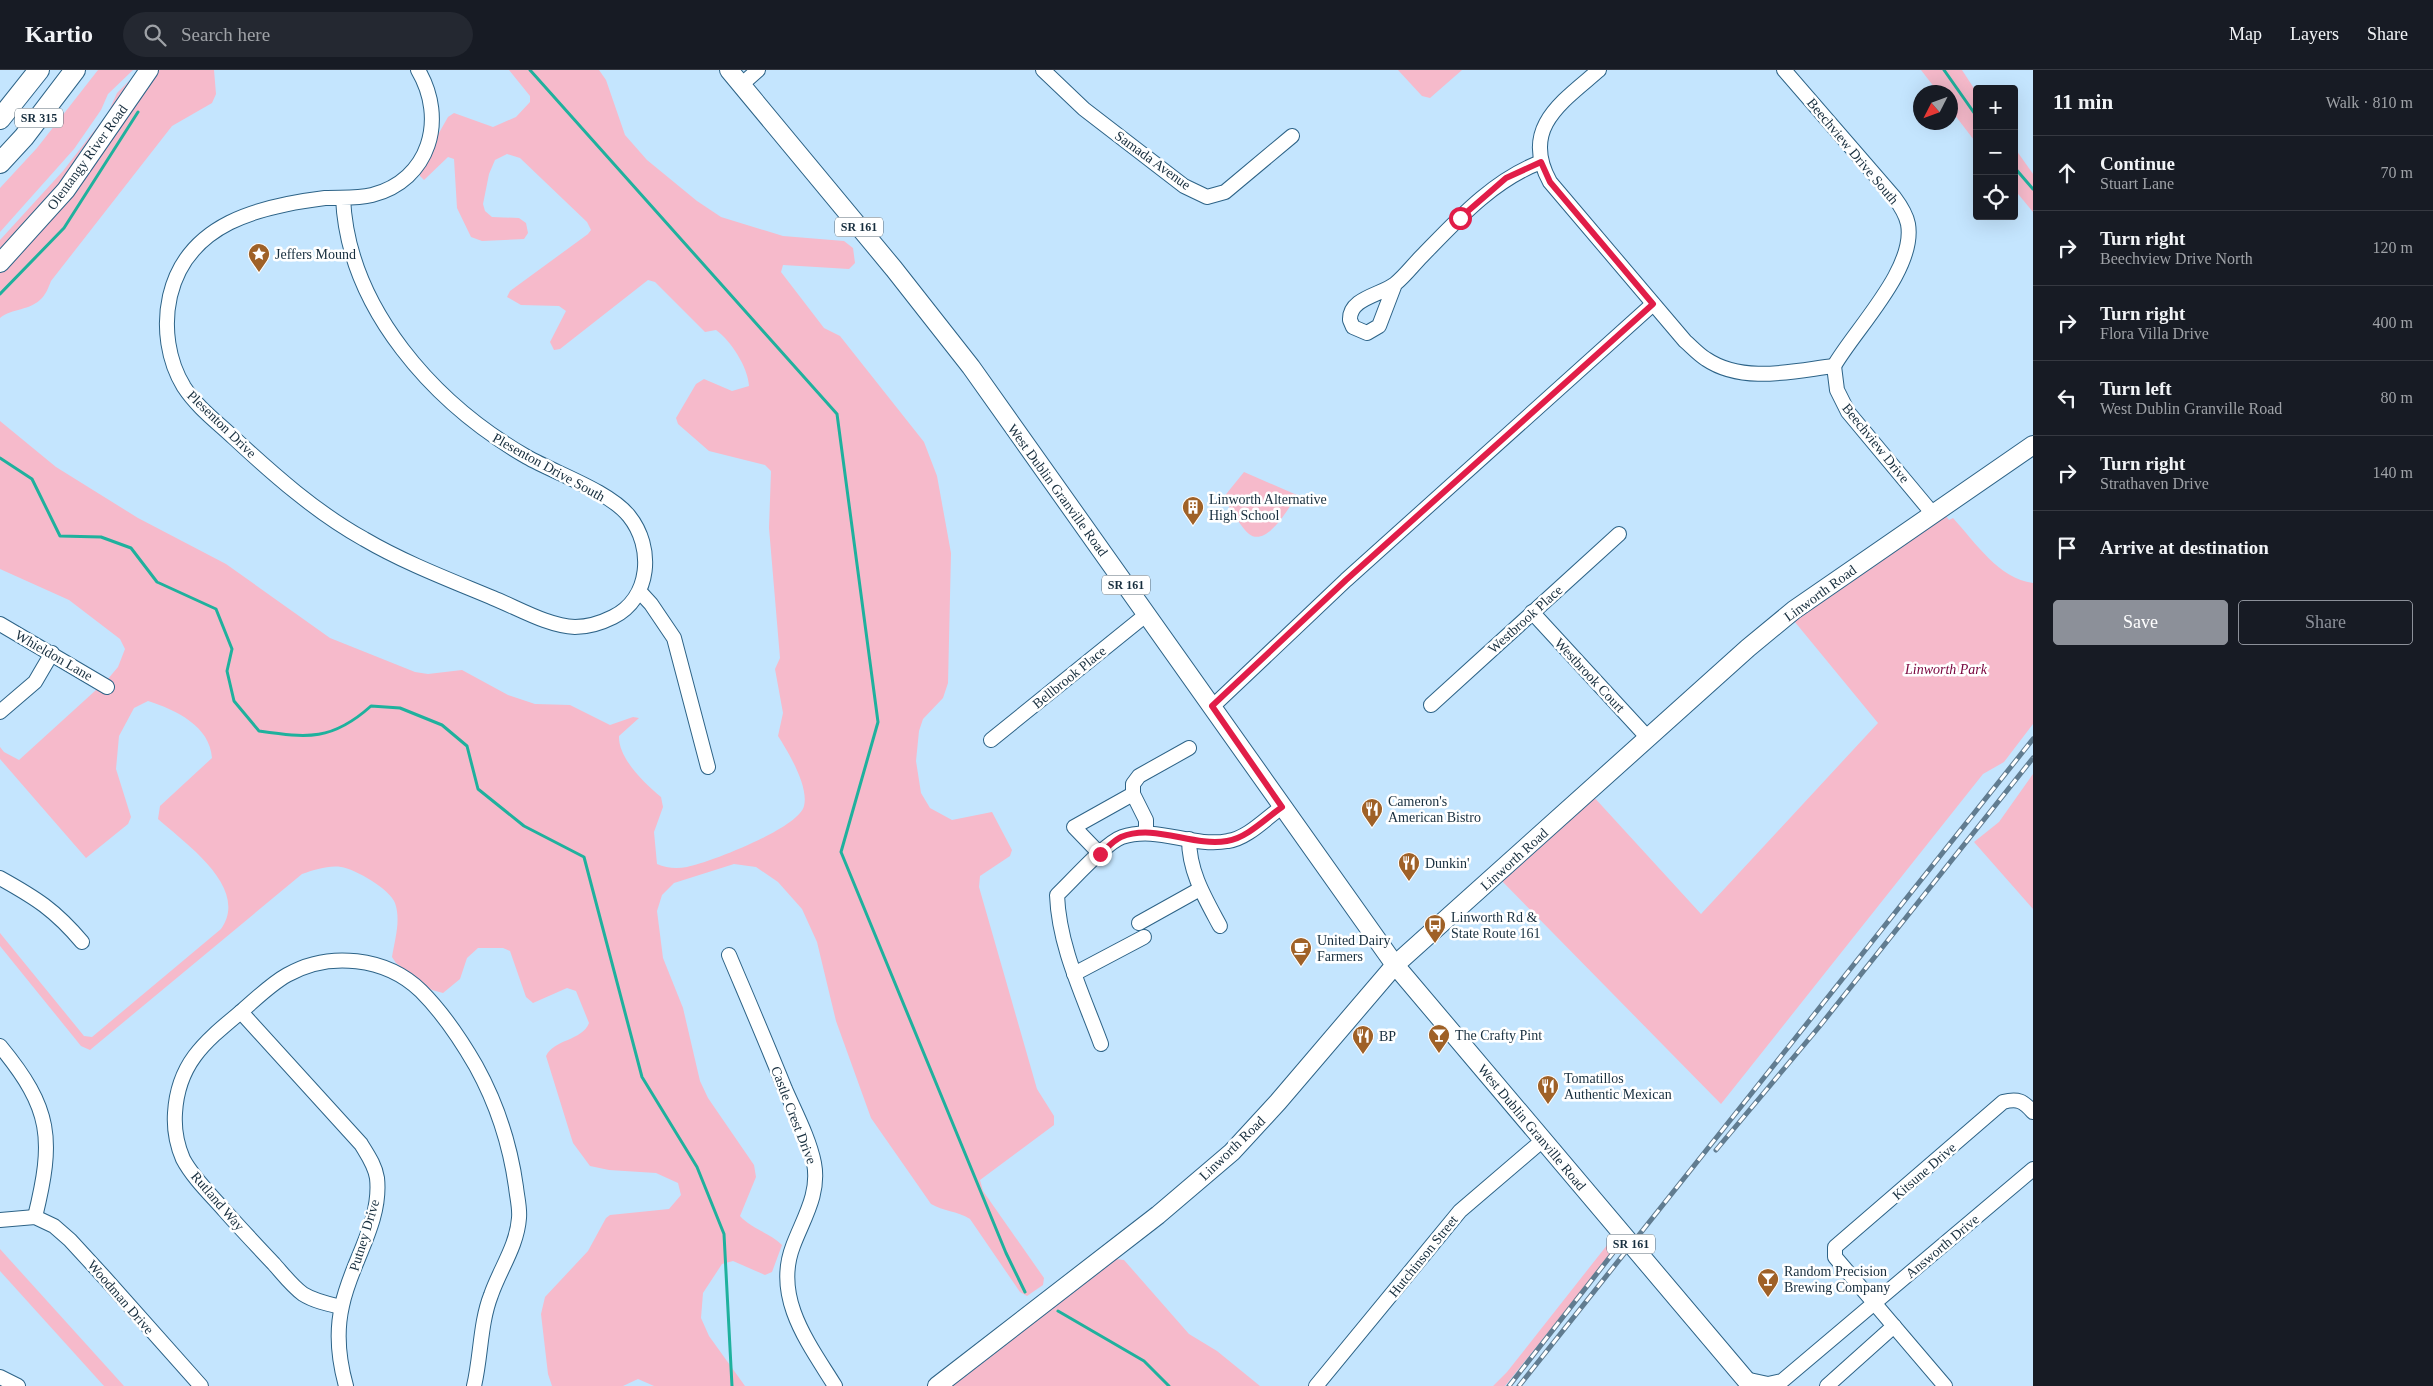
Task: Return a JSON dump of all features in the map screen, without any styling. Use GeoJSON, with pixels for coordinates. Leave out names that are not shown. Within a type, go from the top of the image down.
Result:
{"type":"FeatureCollection","features":[{"type":"Feature","properties":{"kind":"highway","name":"SR 315"},"geometry":{"type":"LineString","coordinates":[[0,163],[24,137],[75,70]]}},
{"type":"Feature","properties":{"kind":"highway","name":"SR 315"},"geometry":{"type":"LineString","coordinates":[[0,119],[32,75]]}},
{"type":"Feature","properties":{"kind":"main road","name":"Olentangy River Road"},"geometry":{"type":"LineString","coordinates":[[0,263],[31,231],[66,190],[148,70]]}},
{"type":"Feature","properties":{"kind":"main road","name":"West Dublin Granville Road"},"geometry":{"type":"LineString","coordinates":[[729,70],[890,265],[971,367],[1395,965],[1748,1382]]}},
{"type":"Feature","properties":{"kind":"main road","name":"Linworth Road"},"geometry":{"type":"LineString","coordinates":[[937,1386],[1158,1214],[1232,1152],[1278,1102],[1395,965],[1788,614],[2033,446]]}},
{"type":"Feature","properties":{"kind":"street","name":"Plesenton Drive"},"geometry":{"type":"LineString","coordinates":[[418,70],[427,85],[432,106],[432,132],[425,152],[413,172],[394,188],[368,196],[325,198],[259,210],[234,218],[210,233],[193,250],[178,274],[170,295],[166,322],[168,346],[175,368],[184,387],[214,420],[248,451],[314,506],[364,540],[442,576],[553,622],[574,627],[597,624],[618,614],[640,592]]}},
{"type":"Feature","properties":{"kind":"street"},"geometry":{"type":"LineString","coordinates":[[741,84],[758,70]]}},
{"type":"Feature","properties":{"kind":"street","name":"Samada Avenue"},"geometry":{"type":"LineString","coordinates":[[1043,70],[1084,109],[1184,186],[1208,197],[1225,192],[1292,136]]}},
{"type":"Feature","properties":{"kind":"street"},"geometry":{"type":"LineString","coordinates":[[1599,70],[1561,102],[1549,117],[1542,134],[1540,148],[1541,162],[1550,182],[1685,341],[1707,360],[1733,370],[1758,374],[1786,373],[1834,366]]}},
{"type":"Feature","properties":{"kind":"street","name":"Beechview Drive South"},"geometry":{"type":"LineString","coordinates":[[1784,70],[1894,197],[1903,210],[1908,224],[1908,246],[1900,268],[1834,366]]}},
{"type":"Feature","properties":{"kind":"street"},"geometry":{"type":"LineString","coordinates":[[1395,284],[1460,218],[1506,178],[1541,162]]}},
{"type":"Feature","properties":{"kind":"street","name":"Plesenton Drive South"},"geometry":{"type":"LineString","coordinates":[[343,198],[351,247],[364,283],[385,324],[412,360],[444,396],[477,425],[532,460],[604,496],[628,514],[642,539],[646,566],[640,592]]}},
{"type":"Feature","properties":{"kind":"street"},"geometry":{"type":"LineString","coordinates":[[1212,706],[1353,574],[1653,304]]}},
{"type":"Feature","properties":{"kind":"street","name":"Beechview Drive"},"geometry":{"type":"LineString","coordinates":[[1834,366],[1837,390],[1848,412],[1933,514]]}},
{"type":"Feature","properties":{"kind":"street","name":"Westbrook Place"},"geometry":{"type":"LineString","coordinates":[[1431,705],[1619,534]]}},
{"type":"Feature","properties":{"kind":"street"},"geometry":{"type":"LineString","coordinates":[[640,592],[651,604],[674,638],[708,768]]}},
{"type":"Feature","properties":{"kind":"street","name":"Westbrook Court"},"geometry":{"type":"LineString","coordinates":[[1532,612],[1648,738]]}},
{"type":"Feature","properties":{"kind":"street","name":"Bellbrook Place"},"geometry":{"type":"LineString","coordinates":[[992,740],[1147,614]]}},
{"type":"Feature","properties":{"kind":"street","name":"Whieldon Lane"},"geometry":{"type":"LineString","coordinates":[[0,624],[107,687]]}},
{"type":"Feature","properties":{"kind":"street"},"geometry":{"type":"LineString","coordinates":[[0,712],[35,682],[52,654]]}},
{"type":"Feature","properties":{"kind":"street"},"geometry":{"type":"LineString","coordinates":[[1146,832],[1146,820],[1133,794],[1133,784],[1139,776],[1189,748]]}},
{"type":"Feature","properties":{"kind":"street"},"geometry":{"type":"LineString","coordinates":[[1100,854],[1074,827],[1133,794]]}},
{"type":"Feature","properties":{"kind":"street"},"geometry":{"type":"LineString","coordinates":[[1101,1044],[1074,974],[1058,909],[1057,895],[1120,837],[1146,832],[1189,839],[1228,842],[1246,834],[1282,807]]}},
{"type":"Feature","properties":{"kind":"street"},"geometry":{"type":"LineString","coordinates":[[1189,839],[1190,865],[1200,889],[1220,926]]}},
{"type":"Feature","properties":{"kind":"street"},"geometry":{"type":"LineString","coordinates":[[0,878],[50,908],[63,919],[82,942]]}},
{"type":"Feature","properties":{"kind":"street"},"geometry":{"type":"LineString","coordinates":[[1139,923],[1200,889]]}},
{"type":"Feature","properties":{"kind":"street"},"geometry":{"type":"LineString","coordinates":[[1074,974],[1144,937]]}},
{"type":"Feature","properties":{"kind":"street","name":"Castle Crest Drive"},"geometry":{"type":"LineString","coordinates":[[729,955],[802,1128],[814,1163],[816,1181],[813,1197],[792,1247],[787,1264],[786,1284],[789,1302],[796,1320],[835,1386]]}},
{"type":"Feature","properties":{"kind":"street","name":"Rutland Way"},"geometry":{"type":"LineString","coordinates":[[341,1307],[303,1294],[288,1280],[194,1175],[183,1158],[177,1138],[175,1119],[179,1083],[186,1068],[204,1043],[274,983],[304,967],[337,960],[360,961],[382,967],[421,991],[465,1048],[490,1095],[502,1125],[511,1153],[519,1215],[513,1244],[490,1297],[474,1386]]}},
{"type":"Feature","properties":{"kind":"street","name":"Putney Drive"},"geometry":{"type":"LineString","coordinates":[[241,1012],[361,1144],[377,1177],[374,1213],[341,1307],[339,1362],[346,1386]]}},
{"type":"Feature","properties":{"kind":"street"},"geometry":{"type":"LineString","coordinates":[[0,1046],[26,1078],[39,1105],[45,1131],[47,1157],[35,1217],[0,1220]]}},
{"type":"Feature","properties":{"kind":"street","name":"Kitsune Drive"},"geometry":{"type":"LineString","coordinates":[[1874,1302],[1835,1256],[1835,1247],[2002,1102],[2018,1100],[2029,1107]]}},
{"type":"Feature","properties":{"kind":"street","name":"Hutchinson Street"},"geometry":{"type":"LineString","coordinates":[[1316,1386],[1460,1211],[1543,1140]]}},
{"type":"Feature","properties":{"kind":"street","name":"Answorth Drive"},"geometry":{"type":"LineString","coordinates":[[1748,1382],[1781,1383],[1874,1302],[2033,1169]]}},
{"type":"Feature","properties":{"kind":"street","name":"Woodman Drive"},"geometry":{"type":"LineString","coordinates":[[35,1217],[54,1226],[70,1240],[201,1386]]}},
{"type":"Feature","properties":{"kind":"street"},"geometry":{"type":"LineString","coordinates":[[1874,1302],[1943,1385]]}},
{"type":"Feature","properties":{"kind":"street"},"geometry":{"type":"LineString","coordinates":[[1827,1386],[1894,1326]]}},
{"type":"Feature","properties":{"kind":"street"},"geometry":{"type":"LineString","coordinates":[[0,1377],[18,1386]]}},
{"type":"Feature","properties":{"kind":"green space"},"geometry":{"type":"Polygon","coordinates":[[[98,70],[133,70],[108,94],[101,110],[74,149],[0,232],[0,188],[37,148],[98,70]]]}},
{"type":"Feature","properties":{"kind":"green space"},"geometry":{"type":"Polygon","coordinates":[[[155,70],[214,70],[216,94],[212,103],[172,126],[51,281],[42,298],[32,305],[10,312],[0,318],[0,269],[155,70]]]}},
{"type":"Feature","properties":{"kind":"green space"},"geometry":{"type":"Polygon","coordinates":[[[509,70],[599,70],[606,80],[625,135],[647,160],[697,201],[721,217],[783,236],[844,241],[853,248],[855,263],[849,269],[783,265],[781,272],[824,328],[840,336],[924,442],[937,476],[951,553],[948,683],[943,698],[923,719],[919,731],[916,761],[921,793],[930,808],[952,820],[992,812],[1012,850],[1010,856],[980,876],[979,887],[1037,1089],[1054,1116],[1054,1125],[980,1180],[983,1191],[1044,1278],[1043,1285],[1027,1296],[1020,1292],[970,1219],[931,1204],[871,1118],[836,1021],[817,942],[802,909],[778,882],[756,867],[734,864],[674,883],[662,895],[657,911],[663,958],[683,1008],[700,1081],[708,1098],[754,1165],[756,1177],[740,1216],[782,1245],[772,1272],[765,1275],[733,1261],[722,1264],[703,1293],[701,1318],[709,1336],[745,1386],[654,1386],[638,1379],[623,1386],[552,1386],[548,1374],[541,1314],[545,1297],[588,1251],[606,1218],[610,1215],[669,1209],[681,1195],[678,1183],[656,1173],[609,1170],[590,1166],[573,1143],[546,1056],[555,1046],[580,1033],[589,1023],[576,991],[567,988],[533,1003],[526,997],[510,951],[503,948],[478,948],[467,958],[460,979],[443,993],[432,990],[396,963],[392,957],[397,930],[397,909],[392,898],[379,886],[355,872],[341,867],[322,868],[302,874],[90,1050],[81,1046],[0,946],[0,933],[84,1036],[92,1037],[221,929],[228,914],[227,898],[221,883],[211,868],[158,819],[160,806],[212,758],[210,747],[205,737],[190,721],[170,709],[148,701],[134,708],[119,736],[116,769],[131,817],[128,824],[86,858],[0,759],[0,747],[4,752],[19,760],[107,680],[118,667],[125,649],[120,639],[69,600],[0,569],[0,421],[56,467],[138,518],[226,564],[330,638],[415,672],[428,674],[462,670],[508,695],[535,704],[570,705],[610,725],[633,717],[639,718],[619,736],[623,753],[628,762],[661,797],[663,807],[654,832],[657,864],[671,868],[687,867],[732,852],[771,834],[787,824],[798,815],[804,806],[804,789],[801,780],[778,736],[783,713],[775,669],[780,658],[769,528],[771,471],[765,465],[709,451],[678,424],[676,418],[696,384],[704,379],[732,391],[749,386],[746,371],[738,355],[716,330],[705,332],[655,282],[648,280],[560,349],[554,350],[550,342],[566,311],[559,306],[521,305],[507,297],[510,291],[588,234],[591,230],[587,222],[520,158],[507,154],[495,160],[489,174],[483,204],[485,211],[492,217],[519,218],[526,223],[528,233],[524,239],[482,241],[471,237],[457,208],[454,159],[448,157],[424,180],[420,176],[419,168],[448,117],[454,113],[493,127],[516,117],[530,102],[530,96],[509,70]]]}},
{"type":"Feature","properties":{"kind":"green space"},"geometry":{"type":"Polygon","coordinates":[[[1398,70],[1462,70],[1430,98],[1422,96],[1398,70]]]}},
{"type":"Feature","properties":{"kind":"green space"},"geometry":{"type":"Polygon","coordinates":[[[1921,70],[1962,70],[1973,87],[1973,139],[1958,119],[1958,85],[1933,85],[1921,70]]]}},
{"type":"Feature","properties":{"kind":"green space"},"geometry":{"type":"Polygon","coordinates":[[[129,81],[129,84],[63,183],[0,253],[0,240],[63,171],[108,113],[117,93],[129,81]]]}},
{"type":"Feature","properties":{"kind":"green space"},"geometry":{"type":"Polygon","coordinates":[[[2018,153],[2033,174],[2033,212],[2018,194],[2018,153]]]}},
{"type":"Feature","properties":{"kind":"green space"},"geometry":{"type":"Polygon","coordinates":[[[1244,472],[1297,495],[1277,524],[1270,531],[1256,537],[1249,534],[1238,522],[1223,498],[1244,472]]]}},
{"type":"Feature","properties":{"kind":"green space","name":"Linworth Park"},"geometry":{"type":"Polygon","coordinates":[[[1943,512],[1949,520],[1953,518],[1988,558],[2009,575],[2033,583],[2033,724],[2004,762],[1983,774],[1721,1104],[1499,878],[1592,795],[1701,914],[1878,723],[1790,616],[1943,512]]]}},
{"type":"Feature","properties":{"kind":"green space"},"geometry":{"type":"Polygon","coordinates":[[[2033,774],[2033,909],[1974,842],[1999,822],[2033,774]]]}},
{"type":"Feature","properties":{"kind":"green space"},"geometry":{"type":"Polygon","coordinates":[[[1615,1235],[1622,1244],[1598,1270],[1505,1386],[1493,1386],[1507,1372],[1615,1235]]]}},
{"type":"Feature","properties":{"kind":"green space"},"geometry":{"type":"Polygon","coordinates":[[[0,1249],[124,1386],[104,1386],[0,1271],[0,1249]]]}},
{"type":"Feature","properties":{"kind":"green space"},"geometry":{"type":"Polygon","coordinates":[[[1116,1259],[1124,1260],[1189,1334],[1217,1351],[1260,1386],[952,1386],[1116,1259]]]}},
{"type":"Feature","properties":{"kind":"waterway"},"geometry":{"type":"LineString","coordinates":[[530,70],[837,414],[878,722],[841,852],[1006,1253],[1025,1292]]}},
{"type":"Feature","properties":{"kind":"waterway"},"geometry":{"type":"LineString","coordinates":[[1944,70],[1973,111]]}},
{"type":"Feature","properties":{"kind":"waterway"},"geometry":{"type":"LineString","coordinates":[[0,294],[64,228],[138,112]]}},
{"type":"Feature","properties":{"kind":"waterway"},"geometry":{"type":"LineString","coordinates":[[2018,172],[2033,189]]}},
{"type":"Feature","properties":{"kind":"waterway"},"geometry":{"type":"LineString","coordinates":[[0,458],[32,479],[60,536],[101,537],[131,548],[157,582],[216,609],[232,649],[227,671],[234,701],[259,731],[292,735],[319,734],[344,726],[371,706],[400,708],[442,725],[467,746],[478,789],[524,826],[584,857],[642,1077],[697,1167],[724,1234],[732,1386]]}},
{"type":"Feature","properties":{"kind":"waterway"},"geometry":{"type":"LineString","coordinates":[[1058,1311],[1144,1361],[1169,1386]]}},
{"type":"Feature","properties":{"kind":"railway"},"geometry":{"type":"LineString","coordinates":[[1519,1386],[2033,739]]}},
{"type":"Feature","properties":{"kind":"railway"},"geometry":{"type":"LineString","coordinates":[[1716,1150],[1819,1027],[2033,758]]}},
{"type":"Feature","properties":{"kind":"railway"},"geometry":{"type":"LineString","coordinates":[[1509,1386],[1613,1253]]}},
{"type":"Feature","properties":{"kind":"place","name":"Jeffers Mound"},"geometry":{"type":"Point","coordinates":[259,273]}},
{"type":"Feature","properties":{"kind":"place","name":"Linworth Alternative High School"},"geometry":{"type":"Point","coordinates":[1193,526]}},
{"type":"Feature","properties":{"kind":"place","name":"Cameron's American Bistro"},"geometry":{"type":"Point","coordinates":[1372,828]}},
{"type":"Feature","properties":{"kind":"place","name":"Dunkin'"},"geometry":{"type":"Point","coordinates":[1409,882]}},
{"type":"Feature","properties":{"kind":"place","name":"Linworth Rd & State Route 161"},"geometry":{"type":"Point","coordinates":[1435,944]}},
{"type":"Feature","properties":{"kind":"place","name":"United Dairy Farmers"},"geometry":{"type":"Point","coordinates":[1301,967]}},
{"type":"Feature","properties":{"kind":"place","name":"The Crafty Pint"},"geometry":{"type":"Point","coordinates":[1439,1054]}},
{"type":"Feature","properties":{"kind":"place","name":"BP"},"geometry":{"type":"Point","coordinates":[1363,1055]}},
{"type":"Feature","properties":{"kind":"place","name":"Tomatillos Authentic Mexican"},"geometry":{"type":"Point","coordinates":[1548,1105]}},
{"type":"Feature","properties":{"kind":"place","name":"Random Precision Brewing Company"},"geometry":{"type":"Point","coordinates":[1768,1298]}},
{"type":"Feature","properties":{"kind":"route"},"geometry":{"type":"LineString","coordinates":[[1100,854],[1120,837],[1146,832],[1205,841],[1228,842],[1246,834],[1282,807],[1212,706],[1346,580],[1653,304],[1550,182],[1541,162],[1523,168],[1506,178],[1460,218]]}}]}
